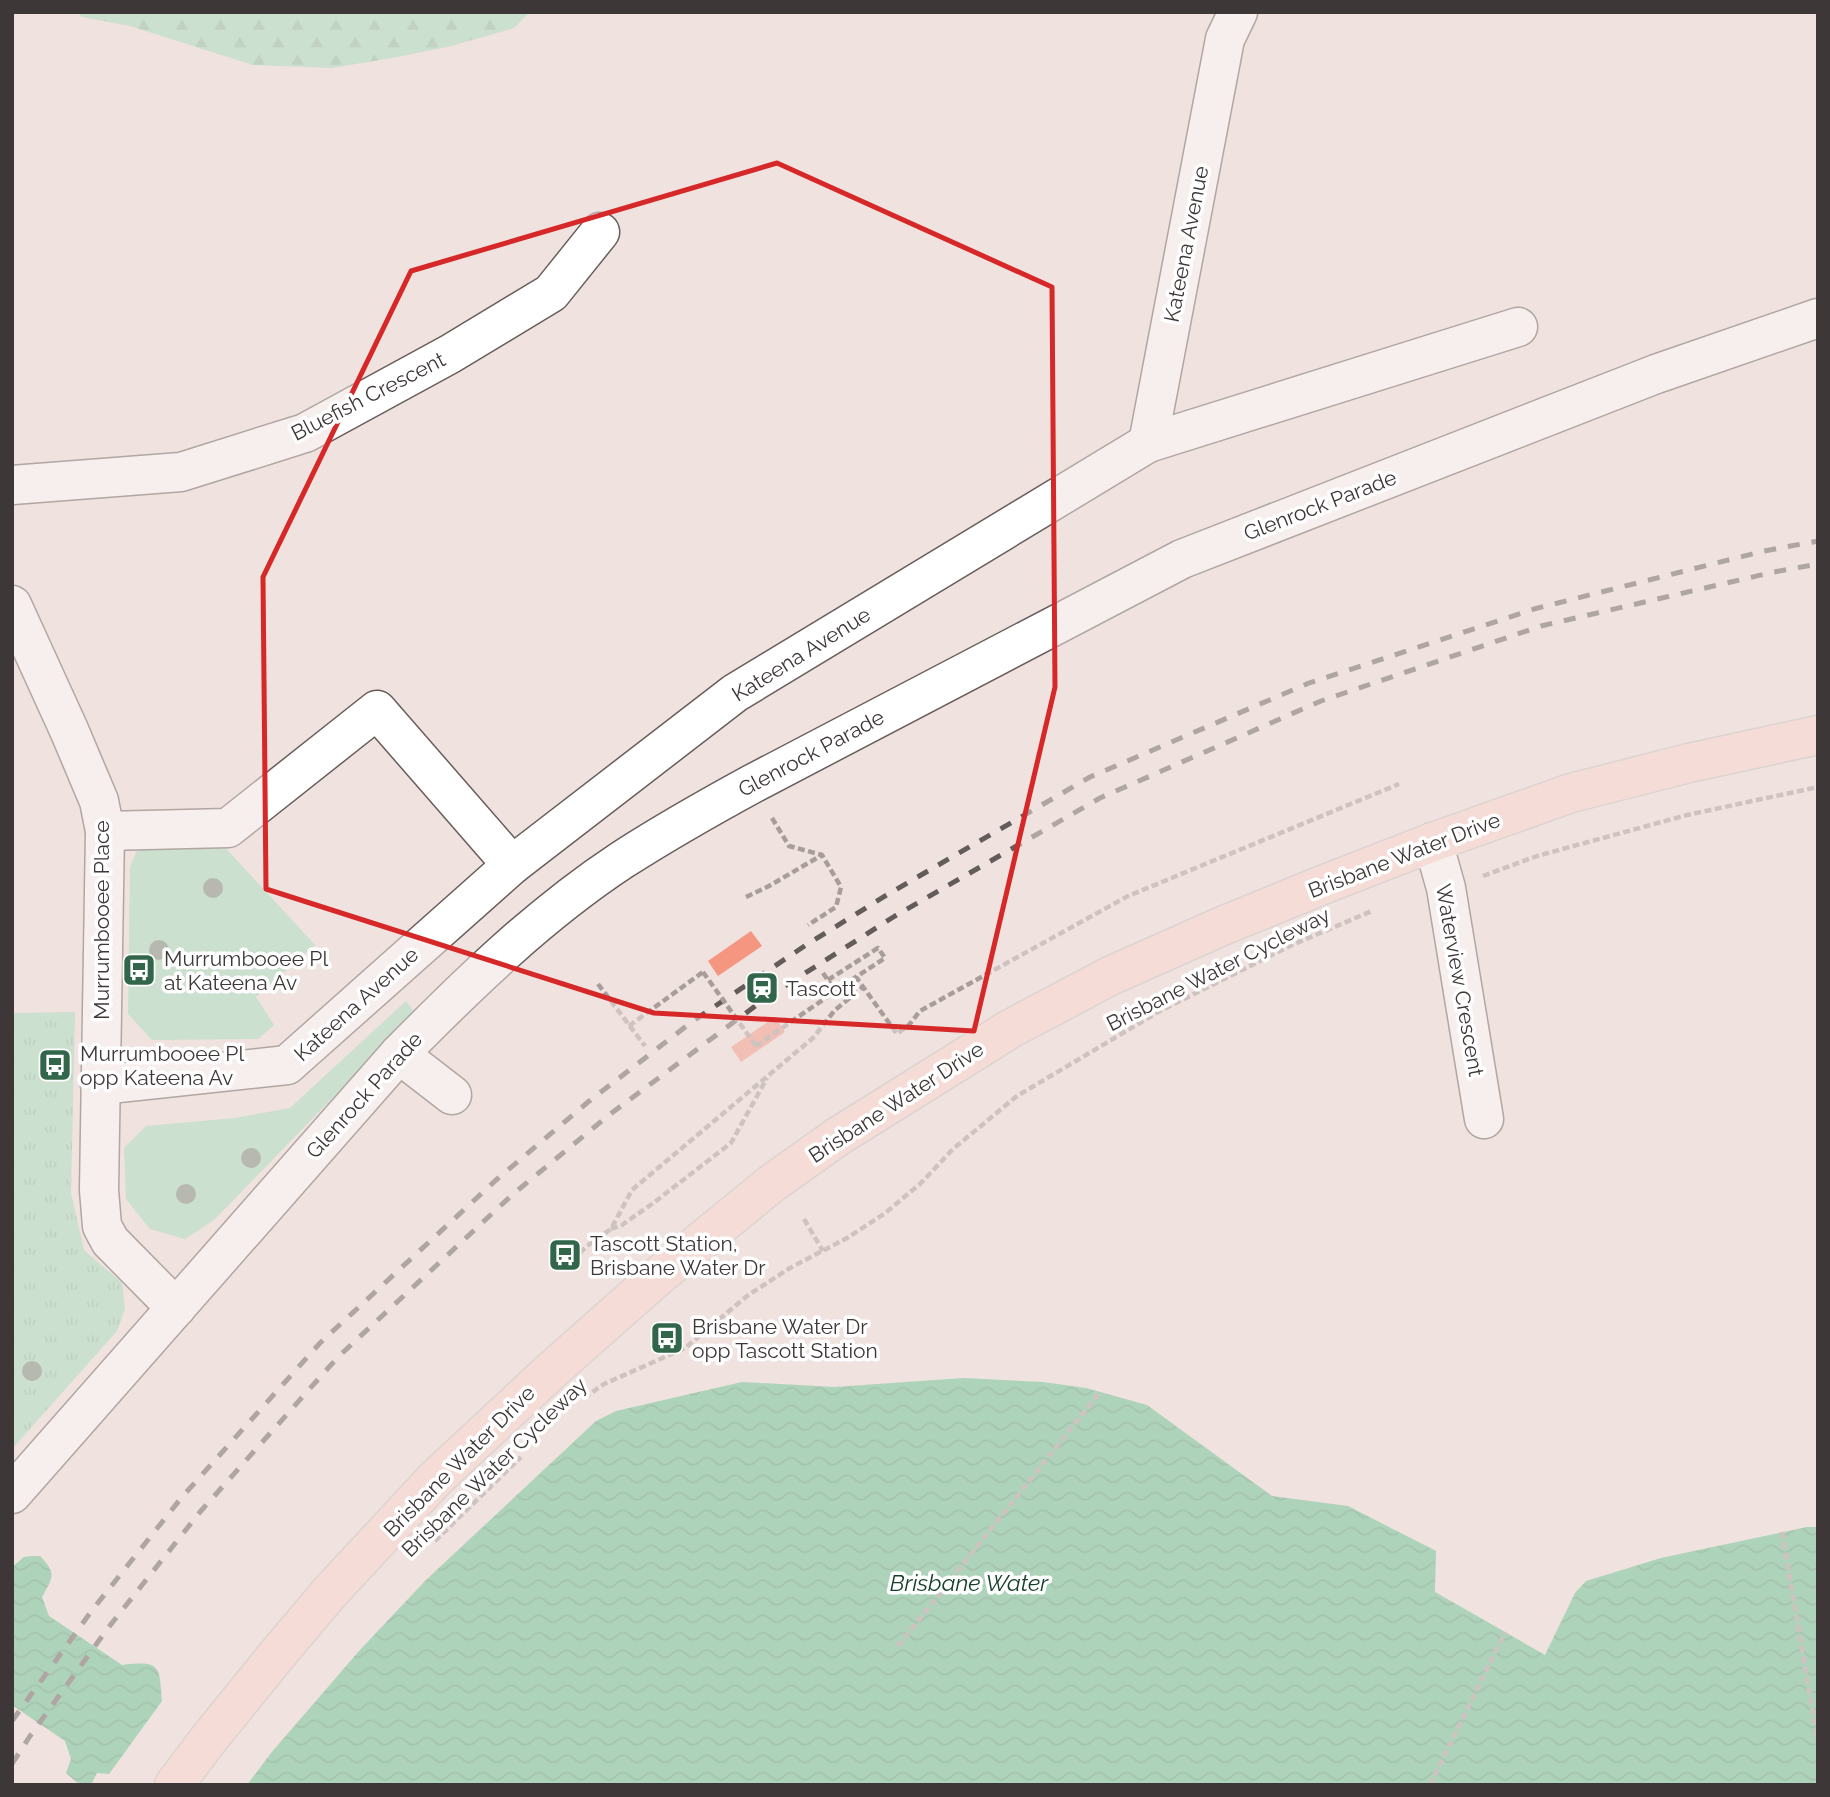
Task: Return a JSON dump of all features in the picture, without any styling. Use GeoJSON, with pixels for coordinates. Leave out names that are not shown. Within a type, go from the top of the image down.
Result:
{"type":"FeatureCollection","features":[{"type":"Feature","properties":{"kind":"main road","name":"Brisbane Water Drive"},"geometry":{"type":"LineString","coordinates":[[174,1785],[330,1592],[436,1478],[656,1278],[771,1184],[836,1137],[1010,1029],[1098,982],[1220,927],[1433,842],[1571,793],[1689,763],[1818,735]]}},
{"type":"Feature","properties":{"kind":"street","name":"Kateena Avenue"},"geometry":{"type":"LineString","coordinates":[[100,1085],[287,1065],[512,865],[734,693],[1148,443],[1225,39],[1238,12]]}},
{"type":"Feature","properties":{"kind":"street","name":"Bluefish Crescent"},"geometry":{"type":"LineString","coordinates":[[12,485],[181,472],[305,433],[450,354],[551,293],[600,232]]}},
{"type":"Feature","properties":{"kind":"street","name":"Glenrock Parade"},"geometry":{"type":"LineString","coordinates":[[12,1494],[399,1054],[488,968],[564,903],[621,861],[752,784],[1182,559],[1643,379],[1818,318]]}},
{"type":"Feature","properties":{"kind":"street"},"geometry":{"type":"LineString","coordinates":[[1148,443],[1518,327]]}},
{"type":"Feature","properties":{"kind":"street","name":"Murrumbooee Place"},"geometry":{"type":"LineString","coordinates":[[12,605],[99,801],[104,831],[99,1190],[102,1226],[110,1241],[176,1308]]}},
{"type":"Feature","properties":{"kind":"street"},"geometry":{"type":"LineString","coordinates":[[104,831],[228,828],[377,710],[512,865]]}},
{"type":"Feature","properties":{"kind":"street","name":"Waterview Crescent"},"geometry":{"type":"LineString","coordinates":[[1433,842],[1446,888],[1484,1119]]}},
{"type":"Feature","properties":{"kind":"street"},"geometry":{"type":"LineString","coordinates":[[399,1054],[452,1095]]}},
{"type":"Feature","properties":{"kind":"path"},"geometry":{"type":"LineString","coordinates":[[752,784],[789,846],[822,855],[841,887],[836,907],[808,925]]}},
{"type":"Feature","properties":{"kind":"path"},"geometry":{"type":"LineString","coordinates":[[856,977],[897,1034],[909,1025],[920,1011],[1128,896],[1399,784]]}},
{"type":"Feature","properties":{"kind":"path"},"geometry":{"type":"LineString","coordinates":[[1446,888],[1537,856],[1674,818],[1818,787]]}},
{"type":"Feature","properties":{"kind":"path"},"geometry":{"type":"LineString","coordinates":[[746,897],[822,855]]}},
{"type":"Feature","properties":{"kind":"path","name":"Brisbane Water Cycleway"},"geometry":{"type":"LineString","coordinates":[[575,1406],[604,1384],[685,1348],[747,1296],[790,1268],[847,1238],[884,1213],[921,1182],[953,1149],[1017,1096],[1160,1011],[1292,945],[1379,908]]}},
{"type":"Feature","properties":{"kind":"path"},"geometry":{"type":"LineString","coordinates":[[629,1026],[703,972],[756,1046],[885,958],[878,948],[828,980]]}},
{"type":"Feature","properties":{"kind":"path"},"geometry":{"type":"LineString","coordinates":[[823,973],[836,992]]}},
{"type":"Feature","properties":{"kind":"path"},"geometry":{"type":"LineString","coordinates":[[598,984],[645,1046]]}},
{"type":"Feature","properties":{"kind":"path"},"geometry":{"type":"LineString","coordinates":[[611,1229],[632,1190],[813,1038],[835,1010],[863,987]]}},
{"type":"Feature","properties":{"kind":"path"},"geometry":{"type":"LineString","coordinates":[[572,1260],[587,1246],[611,1229],[622,1226],[731,1143],[770,1073]]}},
{"type":"Feature","properties":{"kind":"path"},"geometry":{"type":"LineString","coordinates":[[804,1219],[823,1251]]}},
{"type":"Feature","properties":{"kind":"path"},"geometry":{"type":"LineString","coordinates":[[898,1646],[1100,1392]]}},
{"type":"Feature","properties":{"kind":"path","name":"Brisbane Water Cycleway"},"geometry":{"type":"LineString","coordinates":[[433,1543],[527,1451]]}},
{"type":"Feature","properties":{"kind":"path"},"geometry":{"type":"LineString","coordinates":[[1783,1532],[1818,1743]]}},
{"type":"Feature","properties":{"kind":"path"},"geometry":{"type":"LineString","coordinates":[[1430,1785],[1505,1632]]}},
{"type":"Feature","properties":{"kind":"highlighted area"},"geometry":{"type":"Polygon","coordinates":[[[777,163],[1052,287],[1055,687],[974,1031],[654,1013],[266,889],[263,577],[411,271],[777,163]]]}},
{"type":"Feature","properties":{"kind":"green space"},"geometry":{"type":"Polygon","coordinates":[[[78,12],[530,12],[514,28],[451,46],[332,68],[253,65],[130,26],[82,17],[78,12]]]}},
{"type":"Feature","properties":{"kind":"green space"},"geometry":{"type":"Polygon","coordinates":[[[221,843],[315,945],[256,997],[274,1025],[258,1039],[152,1040],[128,1014],[130,867],[138,848],[221,843]]]}},
{"type":"Feature","properties":{"kind":"green space"},"geometry":{"type":"Polygon","coordinates":[[[406,1001],[415,1013],[214,1220],[185,1239],[150,1229],[126,1199],[124,1148],[146,1126],[235,1118],[290,1108],[406,1001]]]}},
{"type":"Feature","properties":{"kind":"green space"},"geometry":{"type":"Polygon","coordinates":[[[75,1012],[71,1193],[84,1250],[122,1283],[125,1309],[117,1331],[12,1449],[12,1013],[75,1012]]]}},
{"type":"Feature","properties":{"kind":"water","name":"Brisbane Water"},"geometry":{"type":"Polygon","coordinates":[[[964,1378],[1043,1382],[1086,1388],[1147,1405],[1272,1496],[1348,1506],[1436,1551],[1435,1592],[1545,1655],[1575,1593],[1586,1581],[1661,1558],[1807,1527],[1818,1527],[1818,1785],[247,1785],[271,1753],[359,1651],[426,1580],[596,1421],[616,1411],[742,1382],[834,1387],[964,1378]]]}},
{"type":"Feature","properties":{"kind":"water"},"geometry":{"type":"Polygon","coordinates":[[[40,1556],[52,1576],[42,1597],[49,1616],[122,1665],[151,1665],[159,1673],[162,1701],[109,1774],[97,1773],[91,1785],[80,1785],[66,1773],[71,1759],[65,1741],[12,1705],[12,1567],[24,1557],[40,1556]]]}},
{"type":"Feature","properties":{"kind":"building"},"geometry":{"type":"Polygon","coordinates":[[[751,931],[762,946],[718,976],[708,961],[751,931]]]}},
{"type":"Feature","properties":{"kind":"building"},"geometry":{"type":"Polygon","coordinates":[[[775,1017],[785,1032],[741,1062],[731,1047],[775,1017]]]}},
{"type":"Feature","properties":{"kind":"railway"},"geometry":{"type":"LineString","coordinates":[[12,1721],[93,1609],[182,1497],[320,1343],[495,1181],[588,1102],[693,1021],[806,945],[1090,777],[1309,683],[1534,609],[1764,551],[1818,541]]}},
{"type":"Feature","properties":{"kind":"railway"},"geometry":{"type":"LineString","coordinates":[[12,1764],[108,1628],[200,1512],[338,1357],[512,1195],[609,1115],[766,998],[895,916],[1100,798],[1321,701],[1541,626],[1818,564]]}},
{"type":"Feature","properties":{"kind":"place","name":"Murrumbooee Pl at Kateena Av"},"geometry":{"type":"Point","coordinates":[139,970]}},
{"type":"Feature","properties":{"kind":"place","name":"Tascott"},"geometry":{"type":"Point","coordinates":[762,988]}},
{"type":"Feature","properties":{"kind":"place","name":"Murrumbooee Pl opp Kateena Av"},"geometry":{"type":"Point","coordinates":[55,1065]}},
{"type":"Feature","properties":{"kind":"place","name":"Tascott Station, Brisbane Water Dr"},"geometry":{"type":"Point","coordinates":[565,1255]}},
{"type":"Feature","properties":{"kind":"place","name":"Brisbane Water Dr opp Tascott Station"},"geometry":{"type":"Point","coordinates":[667,1338]}}]}
